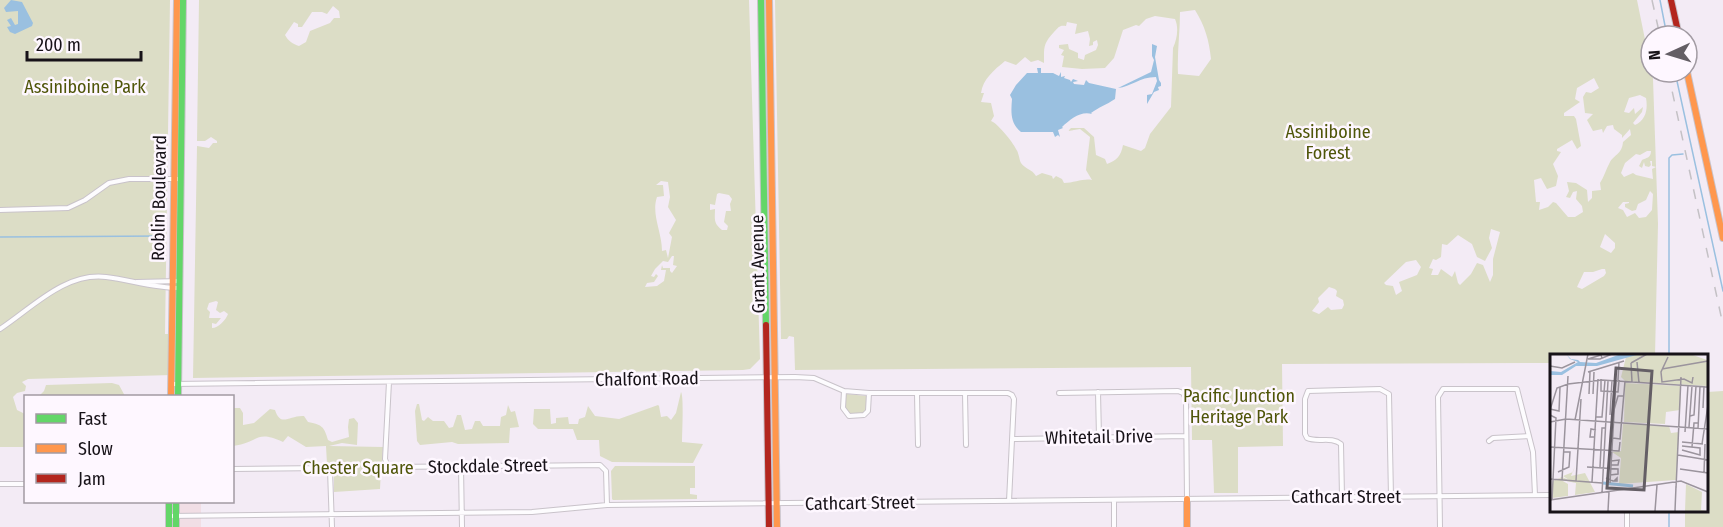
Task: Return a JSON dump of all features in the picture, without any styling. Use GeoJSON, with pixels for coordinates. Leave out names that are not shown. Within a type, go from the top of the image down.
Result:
{"type":"FeatureCollection","features":[{"type":"Feature","properties":{"kind":"main road","name":"Roblin Boulevard"},"geometry":{"type":"LineString","coordinates":[[177,0],[178,179]]}},
{"type":"Feature","properties":{"kind":"main road","name":"Roblin Boulevard"},"geometry":{"type":"LineString","coordinates":[[178,395],[175,384],[176,284],[183,0]]}},
{"type":"Feature","properties":{"kind":"main road","name":"Grant Avenue"},"geometry":{"type":"LineString","coordinates":[[761,0],[771,377]]}},
{"type":"Feature","properties":{"kind":"main road","name":"Grant Avenue"},"geometry":{"type":"LineString","coordinates":[[768,0],[773,505],[777,527]]}},
{"type":"Feature","properties":{"kind":"main road"},"geometry":{"type":"LineString","coordinates":[[1671,0],[1676,24]]}},
{"type":"Feature","properties":{"kind":"main road"},"geometry":{"type":"LineString","coordinates":[[1690,84],[1723,238]]}},
{"type":"Feature","properties":{"kind":"main road","name":"Roblin Boulevard"},"geometry":{"type":"LineString","coordinates":[[171,395],[175,384]]}},
{"type":"Feature","properties":{"kind":"main road"},"geometry":{"type":"LineString","coordinates":[[1187,499],[1187,527]]}},
{"type":"Feature","properties":{"kind":"main road"},"geometry":{"type":"LineString","coordinates":[[169,503],[176,527]]}},
{"type":"Feature","properties":{"kind":"main road"},"geometry":{"type":"LineString","coordinates":[[169,527],[175,503]]}},
{"type":"Feature","properties":{"kind":"main road","name":"Grant Avenue"},"geometry":{"type":"LineString","coordinates":[[769,527],[773,505]]}},
{"type":"Feature","properties":{"kind":"street"},"geometry":{"type":"LineString","coordinates":[[0,210],[68,208],[85,200],[109,183],[129,179],[178,179]]}},
{"type":"Feature","properties":{"kind":"street"},"geometry":{"type":"LineString","coordinates":[[0,329],[65,284],[79,278],[98,276],[147,285],[176,284]]}},
{"type":"Feature","properties":{"kind":"street","name":"Chalfont Road"},"geometry":{"type":"LineString","coordinates":[[175,384],[771,377],[814,378],[844,391],[869,393],[1008,393],[1014,399],[1009,501]]}},
{"type":"Feature","properties":{"kind":"street","name":"Stockdale Street"},"geometry":{"type":"LineString","coordinates":[[389,382],[385,459],[391,467],[600,465],[606,471],[607,505]]}},
{"type":"Feature","properties":{"kind":"street"},"geometry":{"type":"LineString","coordinates":[[1440,527],[1438,396],[1441,390],[1446,388],[1516,389],[1533,452],[1534,495]]}},
{"type":"Feature","properties":{"kind":"street"},"geometry":{"type":"LineString","coordinates":[[1342,498],[1341,444],[1335,440],[1311,440],[1305,434],[1305,399],[1308,391],[1380,389],[1389,394],[1391,497]]}},
{"type":"Feature","properties":{"kind":"street"},"geometry":{"type":"LineString","coordinates":[[844,391],[843,408],[849,416],[864,415],[868,411],[869,393]]}},
{"type":"Feature","properties":{"kind":"street"},"geometry":{"type":"LineString","coordinates":[[1059,393],[1178,391],[1183,393],[1186,399],[1187,499]]}},
{"type":"Feature","properties":{"kind":"street"},"geometry":{"type":"LineString","coordinates":[[1098,392],[1099,438]]}},
{"type":"Feature","properties":{"kind":"street"},"geometry":{"type":"LineString","coordinates":[[965,393],[966,445]]}},
{"type":"Feature","properties":{"kind":"street"},"geometry":{"type":"LineString","coordinates":[[917,394],[918,445]]}},
{"type":"Feature","properties":{"kind":"street","name":"Whitetail Drive"},"geometry":{"type":"LineString","coordinates":[[1013,439],[1186,436]]}},
{"type":"Feature","properties":{"kind":"street"},"geometry":{"type":"LineString","coordinates":[[1489,441],[1493,438],[1529,436]]}},
{"type":"Feature","properties":{"kind":"street"},"geometry":{"type":"LineString","coordinates":[[461,467],[462,527]]}},
{"type":"Feature","properties":{"kind":"street"},"geometry":{"type":"LineString","coordinates":[[234,469],[326,468],[330,470],[332,475],[332,527]]}},
{"type":"Feature","properties":{"kind":"street"},"geometry":{"type":"LineString","coordinates":[[0,484],[24,484]]}},
{"type":"Feature","properties":{"kind":"street","name":"Cathcart Street"},"geometry":{"type":"LineString","coordinates":[[172,516],[532,512],[607,505],[1550,495]]}},
{"type":"Feature","properties":{"kind":"street"},"geometry":{"type":"LineString","coordinates":[[1114,500],[1114,527]]}},
{"type":"Feature","properties":{"kind":"street"},"geometry":{"type":"LineString","coordinates":[[1627,512],[1628,527]]}},
{"type":"Feature","properties":{"kind":"shaded area"},"geometry":{"type":"Polygon","coordinates":[[[177,503],[201,503],[201,527],[177,527],[177,503]]]}},
{"type":"Feature","properties":{"kind":"green space","name":"Assiniboine Park"},"geometry":{"type":"Polygon","coordinates":[[[0,0],[170,0],[165,334],[172,334],[172,375],[28,379],[22,382],[26,386],[25,391],[13,397],[17,410],[24,414],[24,447],[0,447],[0,0]]]}},
{"type":"Feature","properties":{"kind":"green space"},"geometry":{"type":"Polygon","coordinates":[[[199,0],[749,0],[760,359],[750,369],[743,370],[193,378],[197,146],[209,148],[213,143],[217,143],[211,137],[205,141],[197,141],[199,0]],[[333,6],[327,14],[312,12],[302,27],[298,27],[298,24],[294,22],[285,35],[299,46],[306,42],[310,31],[330,23],[334,18],[340,18],[339,11],[333,6]],[[661,181],[656,185],[663,185],[664,196],[657,197],[655,210],[662,251],[666,250],[668,258],[672,237],[669,233],[676,220],[668,207],[670,197],[668,182],[661,181]],[[717,194],[715,205],[710,204],[710,210],[715,209],[717,225],[722,230],[727,230],[728,226],[724,222],[726,211],[731,211],[732,199],[729,195],[717,194]],[[674,256],[668,262],[663,261],[651,276],[654,277],[656,274],[658,276],[654,282],[647,283],[645,287],[657,286],[664,281],[666,270],[661,270],[662,265],[663,268],[670,268],[672,273],[677,266],[673,265],[674,256]],[[216,301],[209,303],[207,309],[210,312],[209,318],[221,318],[216,324],[212,323],[212,328],[222,323],[228,314],[216,310],[218,302],[216,301]]]}},
{"type":"Feature","properties":{"kind":"green space","name":"Assiniboine Forest"},"geometry":{"type":"Polygon","coordinates":[[[775,0],[1637,0],[1642,24],[1639,24],[1639,84],[1653,84],[1658,224],[1655,354],[1550,354],[1550,363],[1282,364],[1283,446],[1238,447],[1238,493],[1214,493],[1212,440],[1192,440],[1191,367],[795,370],[794,337],[789,336],[787,339],[781,339],[775,0]],[[1195,10],[1180,12],[1178,74],[1199,76],[1211,59],[1206,33],[1195,10]],[[1155,16],[1146,19],[1139,26],[1123,30],[1114,58],[1105,68],[1062,67],[1064,56],[1061,55],[1064,50],[1059,48],[1059,45],[1068,44],[1069,49],[1078,53],[1078,58],[1084,60],[1085,55],[1096,50],[1098,45],[1097,40],[1089,46],[1088,31],[1075,34],[1077,24],[1067,22],[1066,26],[1059,27],[1046,43],[1044,63],[1038,60],[1031,62],[1025,57],[1016,65],[1005,61],[987,79],[982,88],[981,93],[984,93],[981,102],[991,103],[994,116],[991,121],[1012,142],[1023,165],[1036,176],[1042,173],[1052,176],[1053,179],[1056,176],[1064,183],[1092,180],[1086,170],[1090,137],[1080,129],[1068,131],[1071,128],[1084,128],[1094,137],[1096,155],[1105,159],[1107,164],[1118,157],[1123,145],[1141,151],[1145,148],[1150,134],[1171,107],[1173,48],[1177,30],[1175,19],[1155,16]],[[1594,78],[1577,88],[1575,99],[1580,102],[1564,113],[1564,116],[1574,116],[1576,119],[1581,146],[1577,149],[1572,140],[1557,149],[1561,152],[1553,164],[1558,176],[1556,186],[1547,189],[1541,178],[1534,180],[1536,202],[1540,202],[1539,210],[1548,207],[1553,202],[1568,217],[1575,217],[1583,212],[1582,206],[1576,199],[1577,191],[1573,192],[1570,198],[1566,197],[1569,191],[1567,182],[1576,183],[1587,190],[1588,202],[1592,198],[1592,191],[1601,190],[1600,183],[1610,162],[1620,151],[1623,142],[1631,135],[1630,129],[1622,138],[1613,125],[1607,126],[1603,133],[1602,129],[1593,131],[1587,120],[1593,114],[1585,113],[1583,97],[1586,92],[1591,93],[1599,88],[1594,78]],[[1640,95],[1629,98],[1624,112],[1629,113],[1634,108],[1635,114],[1643,107],[1642,112],[1633,123],[1635,125],[1642,120],[1645,114],[1646,98],[1640,95]],[[1651,151],[1636,154],[1625,163],[1621,173],[1624,177],[1633,173],[1653,179],[1652,169],[1656,167],[1652,166],[1652,161],[1649,167],[1645,166],[1644,162],[1642,168],[1639,166],[1651,151]],[[1650,191],[1646,200],[1638,204],[1636,210],[1632,211],[1625,207],[1625,204],[1629,202],[1623,202],[1618,208],[1623,210],[1627,217],[1635,213],[1639,218],[1646,217],[1652,210],[1653,194],[1650,191]],[[1491,229],[1489,238],[1492,248],[1485,261],[1477,257],[1472,244],[1458,235],[1447,245],[1442,244],[1441,257],[1433,259],[1429,268],[1433,269],[1431,275],[1438,275],[1441,269],[1452,277],[1455,271],[1460,285],[1471,274],[1477,263],[1483,265],[1490,282],[1500,232],[1491,229]],[[1605,234],[1600,247],[1611,253],[1615,248],[1615,243],[1605,234]],[[1416,260],[1406,262],[1384,283],[1393,286],[1396,295],[1402,291],[1399,282],[1417,275],[1421,267],[1416,260]],[[1605,269],[1584,272],[1577,287],[1582,289],[1606,273],[1605,269]],[[1329,287],[1318,298],[1319,302],[1312,311],[1319,314],[1328,307],[1331,310],[1342,309],[1343,300],[1336,296],[1335,289],[1329,287]]]}},
{"type":"Feature","properties":{"kind":"green space"},"geometry":{"type":"Polygon","coordinates":[[[112,383],[119,385],[124,395],[40,395],[46,385],[112,383]]]}},
{"type":"Feature","properties":{"kind":"green space"},"geometry":{"type":"Polygon","coordinates":[[[1723,391],[1723,527],[1685,527],[1685,512],[1708,512],[1708,392],[1723,391]]]}},
{"type":"Feature","properties":{"kind":"green space"},"geometry":{"type":"Polygon","coordinates":[[[681,392],[682,442],[703,444],[693,463],[612,462],[600,456],[599,440],[577,440],[573,429],[538,429],[533,424],[534,409],[550,409],[551,424],[556,423],[556,418],[568,417],[569,424],[578,424],[579,419],[585,417],[588,406],[595,416],[619,419],[658,405],[661,417],[667,416],[671,420],[676,413],[681,392]]]}},
{"type":"Feature","properties":{"kind":"green space"},"geometry":{"type":"Polygon","coordinates":[[[847,394],[866,396],[868,405],[864,414],[850,414],[845,410],[844,396],[847,394]]]}},
{"type":"Feature","properties":{"kind":"green space"},"geometry":{"type":"Polygon","coordinates":[[[419,404],[422,420],[428,417],[433,421],[444,421],[449,428],[453,427],[457,415],[461,415],[465,430],[472,429],[475,421],[480,421],[483,426],[500,426],[501,417],[506,415],[508,405],[511,412],[515,411],[519,427],[510,428],[509,443],[458,444],[452,442],[420,445],[417,441],[415,411],[419,404]]]}},
{"type":"Feature","properties":{"kind":"green space","name":"Chester Square"},"geometry":{"type":"Polygon","coordinates":[[[234,408],[240,408],[243,413],[243,425],[254,423],[270,409],[275,410],[283,420],[304,416],[308,422],[322,427],[328,440],[332,442],[349,437],[349,419],[354,418],[358,423],[357,445],[342,443],[329,446],[383,447],[382,465],[385,469],[381,469],[380,489],[334,492],[334,465],[327,464],[326,446],[306,447],[288,436],[283,442],[274,438],[262,437],[234,446],[234,408]]]}},
{"type":"Feature","properties":{"kind":"green space"},"geometry":{"type":"Polygon","coordinates":[[[615,466],[695,466],[695,488],[690,488],[690,494],[697,495],[697,499],[613,500],[611,471],[615,466]]]}},
{"type":"Feature","properties":{"kind":"water"},"geometry":{"type":"Polygon","coordinates":[[[11,0],[22,2],[33,23],[32,26],[15,34],[7,27],[11,26],[7,20],[11,18],[15,25],[18,24],[18,11],[6,12],[4,8],[11,0]]]}},
{"type":"Feature","properties":{"kind":"water"},"geometry":{"type":"Polygon","coordinates":[[[1152,44],[1157,46],[1155,57],[1161,86],[1154,92],[1147,104],[1147,95],[1152,94],[1157,81],[1156,77],[1118,88],[1151,72],[1154,60],[1152,44]]]}},
{"type":"Feature","properties":{"kind":"water"},"geometry":{"type":"Polygon","coordinates":[[[1037,68],[1041,68],[1041,73],[1053,73],[1059,76],[1061,72],[1061,77],[1065,76],[1064,78],[1071,82],[1073,79],[1078,81],[1073,82],[1074,84],[1084,85],[1086,80],[1089,83],[1116,89],[1115,99],[1092,114],[1080,115],[1072,119],[1058,130],[1060,137],[1058,135],[1055,137],[1053,132],[1021,132],[1013,121],[1010,95],[1027,73],[1038,73],[1037,68]]]}},
{"type":"Feature","properties":{"kind":"waterway"},"geometry":{"type":"LineString","coordinates":[[1660,0],[1665,24]]}},
{"type":"Feature","properties":{"kind":"waterway"},"geometry":{"type":"LineString","coordinates":[[1678,84],[1723,291]]}},
{"type":"Feature","properties":{"kind":"waterway"},"geometry":{"type":"LineString","coordinates":[[1669,354],[1669,158],[1672,155],[1683,154]]}},
{"type":"Feature","properties":{"kind":"waterway"},"geometry":{"type":"LineString","coordinates":[[0,237],[164,236]]}},
{"type":"Feature","properties":{"kind":"waterway"},"geometry":{"type":"LineString","coordinates":[[1669,512],[1669,527]]}},
{"type":"Feature","properties":{"kind":"railway"},"geometry":{"type":"LineString","coordinates":[[1652,0],[1657,24]]}},
{"type":"Feature","properties":{"kind":"railway"},"geometry":{"type":"LineString","coordinates":[[1671,84],[1723,325]]}},
{"type":"Feature","properties":{"kind":"traffic: fast"},"geometry":{"type":"LineString","coordinates":[[178,395],[183,0]]}},
{"type":"Feature","properties":{"kind":"traffic: fast"},"geometry":{"type":"LineString","coordinates":[[761,0],[766,325]]}},
{"type":"Feature","properties":{"kind":"traffic: fast"},"geometry":{"type":"LineString","coordinates":[[169,503],[169,527]]}},
{"type":"Feature","properties":{"kind":"traffic: fast"},"geometry":{"type":"LineString","coordinates":[[176,503],[176,527]]}},
{"type":"Feature","properties":{"kind":"traffic: slow"},"geometry":{"type":"LineString","coordinates":[[171,395],[177,0]]}},
{"type":"Feature","properties":{"kind":"traffic: slow"},"geometry":{"type":"LineString","coordinates":[[769,0],[777,527]]}},
{"type":"Feature","properties":{"kind":"traffic: slow"},"geometry":{"type":"LineString","coordinates":[[1690,84],[1723,238]]}},
{"type":"Feature","properties":{"kind":"traffic: slow"},"geometry":{"type":"LineString","coordinates":[[1187,499],[1187,527]]}},
{"type":"Feature","properties":{"kind":"traffic: jam"},"geometry":{"type":"LineString","coordinates":[[1671,0],[1676,24]]}},
{"type":"Feature","properties":{"kind":"traffic: jam"},"geometry":{"type":"LineString","coordinates":[[766,325],[769,527]]}},
{"type":"Feature","properties":{"kind":"park label","name":"Pacific Junction Heritage Park"},"geometry":{"type":"Point","coordinates":[1239,406]}}]}
